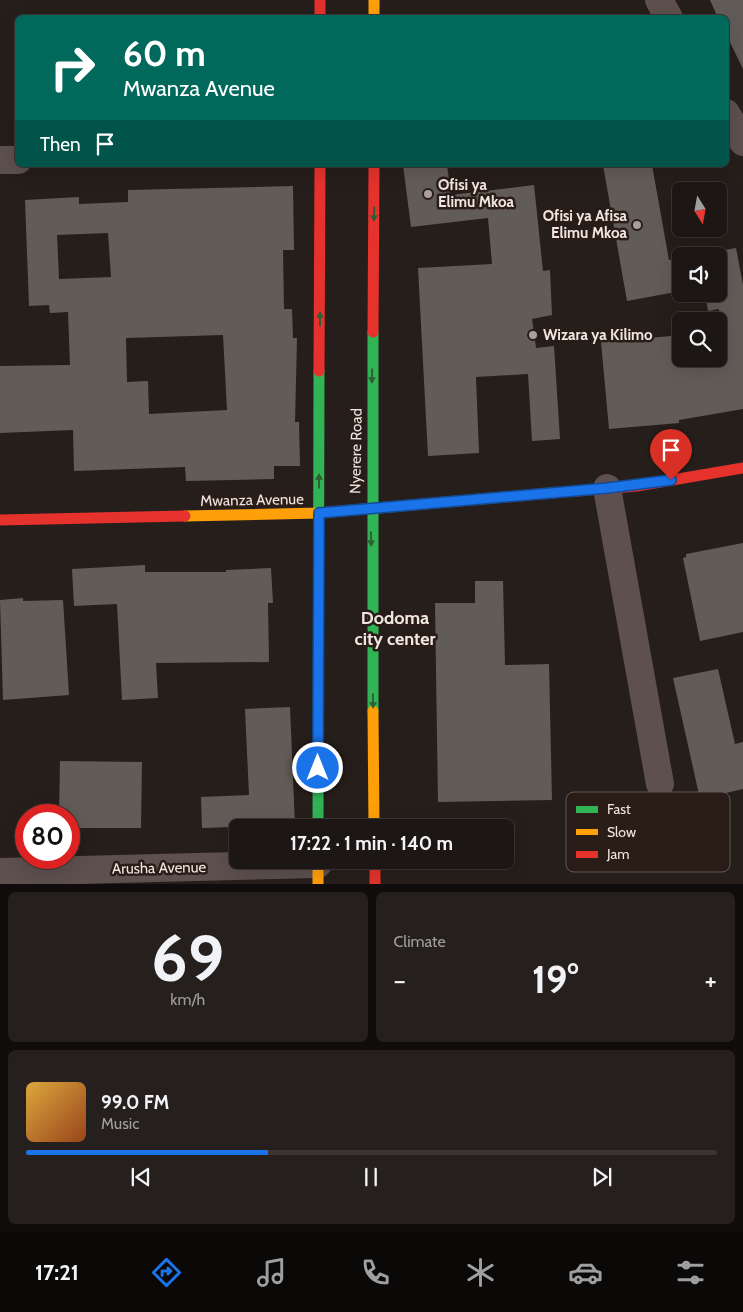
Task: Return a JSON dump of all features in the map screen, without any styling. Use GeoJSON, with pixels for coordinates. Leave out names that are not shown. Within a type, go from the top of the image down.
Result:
{"type":"FeatureCollection","features":[{"type":"Feature","properties":{"kind":"main road"},"geometry":{"type":"LineString","coordinates":[[320,0],[320,15]]}},
{"type":"Feature","properties":{"kind":"main road"},"geometry":{"type":"LineString","coordinates":[[374,0],[374,15]]}},
{"type":"Feature","properties":{"kind":"main road"},"geometry":{"type":"LineString","coordinates":[[318,819],[320,167]]}},
{"type":"Feature","properties":{"kind":"main road","name":"Nyerere Road"},"geometry":{"type":"LineString","coordinates":[[374,167],[371,510],[374,819]]}},
{"type":"Feature","properties":{"kind":"main road","name":"Mwanza Avenue"},"geometry":{"type":"LineString","coordinates":[[0,520],[319,513],[371,510],[608,488],[743,468]]}},
{"type":"Feature","properties":{"kind":"main road"},"geometry":{"type":"LineString","coordinates":[[375,869],[375,884]]}},
{"type":"Feature","properties":{"kind":"street"},"geometry":{"type":"LineString","coordinates":[[659,0],[667,15]]}},
{"type":"Feature","properties":{"kind":"street"},"geometry":{"type":"LineString","coordinates":[[729,118],[743,142]]}},
{"type":"Feature","properties":{"kind":"street"},"geometry":{"type":"LineString","coordinates":[[0,160],[15,160]]}},
{"type":"Feature","properties":{"kind":"street"},"geometry":{"type":"LineString","coordinates":[[608,488],[660,784]]}},
{"type":"Feature","properties":{"kind":"street","name":"Arusha Avenue"},"geometry":{"type":"LineString","coordinates":[[0,872],[318,870]]}},
{"type":"Feature","properties":{"kind":"building"},"geometry":{"type":"Polygon","coordinates":[[[710,0],[743,0],[743,69],[729,40],[729,15],[717,15],[710,0]]]}},
{"type":"Feature","properties":{"kind":"building"},"geometry":{"type":"Polygon","coordinates":[[[403,167],[447,167],[451,195],[534,185],[543,271],[550,270],[552,315],[532,319],[536,348],[554,346],[560,439],[532,441],[528,374],[476,377],[479,453],[428,456],[418,268],[492,264],[488,218],[411,227],[403,167]]]}},
{"type":"Feature","properties":{"kind":"building"},"geometry":{"type":"Polygon","coordinates":[[[603,167],[652,167],[669,260],[672,260],[672,293],[627,301],[603,167]]]}},
{"type":"Feature","properties":{"kind":"building"},"geometry":{"type":"Polygon","coordinates":[[[293,186],[294,250],[283,250],[284,309],[292,309],[293,338],[297,338],[295,422],[299,422],[300,466],[274,466],[274,479],[186,481],[185,467],[74,471],[73,430],[0,433],[0,366],[70,365],[68,312],[50,313],[49,305],[29,306],[25,200],[79,197],[79,204],[128,202],[128,190],[293,186]],[[108,233],[57,235],[59,279],[111,277],[108,233]],[[223,335],[126,338],[127,382],[148,381],[149,414],[227,410],[223,335]]]}},
{"type":"Feature","properties":{"kind":"building"},"geometry":{"type":"Polygon","coordinates":[[[736,248],[743,285],[743,409],[679,420],[679,423],[609,429],[601,342],[671,336],[672,367],[727,367],[727,312],[719,312],[719,309],[708,311],[706,302],[727,302],[727,250],[736,248]]]}},
{"type":"Feature","properties":{"kind":"building"},"geometry":{"type":"Polygon","coordinates":[[[743,543],[743,632],[700,641],[683,558],[686,557],[686,554],[743,543]]]}},
{"type":"Feature","properties":{"kind":"building"},"geometry":{"type":"Polygon","coordinates":[[[145,565],[145,572],[226,572],[226,570],[271,568],[273,603],[268,603],[269,662],[156,663],[158,698],[122,700],[117,604],[74,606],[72,569],[145,565]]]}},
{"type":"Feature","properties":{"kind":"building"},"geometry":{"type":"Polygon","coordinates":[[[475,581],[503,581],[505,665],[549,664],[552,800],[438,802],[435,603],[475,603],[475,581]]]}},
{"type":"Feature","properties":{"kind":"building"},"geometry":{"type":"Polygon","coordinates":[[[23,598],[23,601],[63,600],[69,695],[3,700],[0,600],[23,598]]]}},
{"type":"Feature","properties":{"kind":"building"},"geometry":{"type":"Polygon","coordinates":[[[718,669],[735,744],[743,742],[743,789],[730,792],[698,792],[673,678],[718,669]]]}},
{"type":"Feature","properties":{"kind":"building"},"geometry":{"type":"Polygon","coordinates":[[[290,707],[295,819],[229,819],[229,827],[202,828],[201,797],[249,795],[245,709],[290,707]]]}},
{"type":"Feature","properties":{"kind":"building"},"geometry":{"type":"Polygon","coordinates":[[[60,761],[142,762],[141,828],[80,828],[80,804],[59,804],[60,761]]]}},
{"type":"Feature","properties":{"kind":"traffic: fast"},"geometry":{"type":"LineString","coordinates":[[373,332],[373,711]]}},
{"type":"Feature","properties":{"kind":"traffic: fast"},"geometry":{"type":"LineString","coordinates":[[318,819],[319,371]]}},
{"type":"Feature","properties":{"kind":"traffic: slow"},"geometry":{"type":"LineString","coordinates":[[374,0],[374,15]]}},
{"type":"Feature","properties":{"kind":"traffic: slow"},"geometry":{"type":"LineString","coordinates":[[185,516],[319,513],[517,496]]}},
{"type":"Feature","properties":{"kind":"traffic: slow"},"geometry":{"type":"LineString","coordinates":[[373,711],[374,819]]}},
{"type":"Feature","properties":{"kind":"traffic: slow"},"geometry":{"type":"LineString","coordinates":[[318,869],[318,884]]}},
{"type":"Feature","properties":{"kind":"traffic: jam"},"geometry":{"type":"LineString","coordinates":[[320,0],[320,15]]}},
{"type":"Feature","properties":{"kind":"traffic: jam"},"geometry":{"type":"LineString","coordinates":[[319,371],[320,167]]}},
{"type":"Feature","properties":{"kind":"traffic: jam"},"geometry":{"type":"LineString","coordinates":[[373,332],[374,167]]}},
{"type":"Feature","properties":{"kind":"traffic: jam"},"geometry":{"type":"LineString","coordinates":[[517,496],[637,486],[743,468]]}},
{"type":"Feature","properties":{"kind":"traffic: jam"},"geometry":{"type":"LineString","coordinates":[[0,520],[185,516]]}},
{"type":"Feature","properties":{"kind":"traffic: jam"},"geometry":{"type":"LineString","coordinates":[[375,869],[375,884]]}},
{"type":"Feature","properties":{"kind":"place","name":"Ofisi ya Elimu Mkoa"},"geometry":{"type":"Point","coordinates":[428,194]}},
{"type":"Feature","properties":{"kind":"place","name":"Ofisi ya Afisa Elimu Mkoa"},"geometry":{"type":"Point","coordinates":[637,225]}},
{"type":"Feature","properties":{"kind":"place","name":"Wizara ya Kilimo"},"geometry":{"type":"Point","coordinates":[533,335]}},
{"type":"Feature","properties":{"kind":"district","name":"Dodoma city center"},"geometry":{"type":"Point","coordinates":[395,628]}},
{"type":"Feature","properties":{"kind":"route"},"geometry":{"type":"LineString","coordinates":[[318,768],[319,513],[637,486],[671,480]]}}]}
